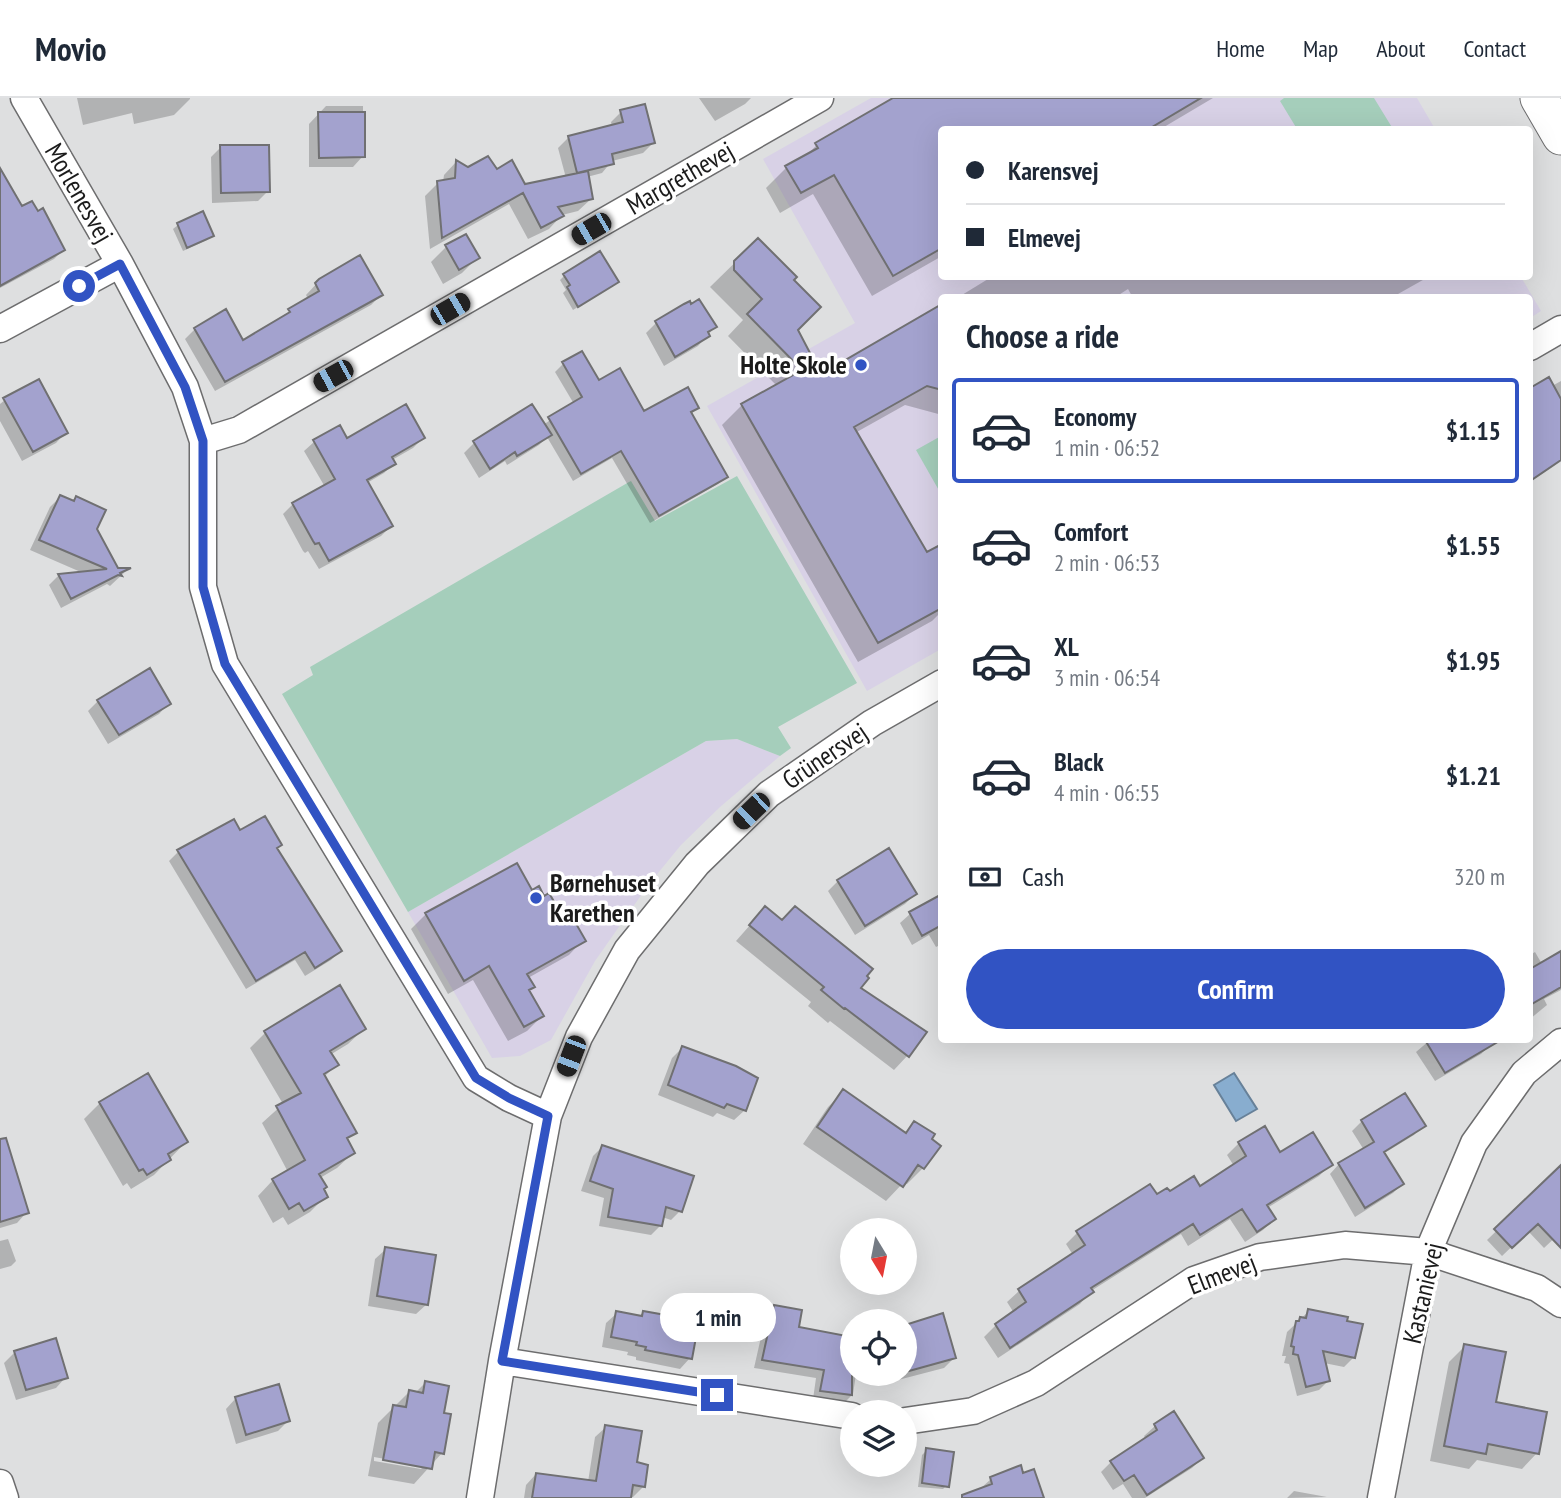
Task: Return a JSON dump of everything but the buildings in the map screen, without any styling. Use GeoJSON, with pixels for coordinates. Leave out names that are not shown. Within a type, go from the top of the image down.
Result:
{"type":"FeatureCollection","features":[{"type":"Feature","properties":{"kind":"main road"},"geometry":{"type":"LineString","coordinates":[[1539,98],[1561,136]]}},
{"type":"Feature","properties":{"kind":"street","name":"Morlenesvej"},"geometry":{"type":"LineString","coordinates":[[23,98],[120,264],[185,387],[203,441]]}},
{"type":"Feature","properties":{"kind":"street","name":"Margrethevej"},"geometry":{"type":"LineString","coordinates":[[203,441],[239,430],[820,98]]}},
{"type":"Feature","properties":{"kind":"street"},"geometry":{"type":"LineString","coordinates":[[0,330],[120,264]]}},
{"type":"Feature","properties":{"kind":"street"},"geometry":{"type":"LineString","coordinates":[[1533,345],[1561,329]]}},
{"type":"Feature","properties":{"kind":"street"},"geometry":{"type":"LineString","coordinates":[[203,441],[203,587],[225,664],[476,1078],[509,1098],[548,1116]]}},
{"type":"Feature","properties":{"kind":"street","name":"Grünersvej"},"geometry":{"type":"LineString","coordinates":[[480,1498],[502,1361],[548,1116],[579,1037],[626,950],[697,864],[769,794],[872,723],[938,685]]}},
{"type":"Feature","properties":{"kind":"street","name":"Kastanievej"},"geometry":{"type":"LineString","coordinates":[[1381,1498],[1428,1252],[1474,1143],[1524,1073],[1561,1042]]}},
{"type":"Feature","properties":{"kind":"street","name":"Elmevej"},"geometry":{"type":"LineString","coordinates":[[917,1419],[973,1411],[1036,1383],[1195,1280],[1260,1257],[1345,1245],[1428,1252],[1536,1288],[1561,1304]]}},
{"type":"Feature","properties":{"kind":"street"},"geometry":{"type":"LineString","coordinates":[[502,1361],[840,1414]]}},
{"type":"Feature","properties":{"kind":"street"},"geometry":{"type":"LineString","coordinates":[[0,1483],[5,1498]]}},
{"type":"Feature","properties":{"kind":"shaded area","name":"Holte Skole"},"geometry":{"type":"Polygon","coordinates":[[[871,98],[1417,98],[1433,126],[938,126],[938,280],[1523,280],[1531,294],[938,294],[938,651],[867,691],[707,406],[855,323],[763,159],[871,98]]]}},
{"type":"Feature","properties":{"kind":"shaded area","name":"Holte Skole"},"geometry":{"type":"Polygon","coordinates":[[[1533,297],[1541,311],[1533,316],[1533,297]]]}},
{"type":"Feature","properties":{"kind":"shaded area","name":"Børnehuset Karethen"},"geometry":{"type":"Polygon","coordinates":[[[737,739],[780,756],[720,807],[681,845],[649,884],[595,961],[551,1040],[520,1056],[492,1058],[408,912],[706,741],[737,739]]]}},
{"type":"Feature","properties":{"kind":"green space"},"geometry":{"type":"Polygon","coordinates":[[[1284,98],[1374,98],[1391,126],[1295,126],[1280,101],[1284,98]]]}},
{"type":"Feature","properties":{"kind":"green space"},"geometry":{"type":"Polygon","coordinates":[[[938,438],[938,489],[916,450],[938,438]]]}},
{"type":"Feature","properties":{"kind":"green space"},"geometry":{"type":"Polygon","coordinates":[[[737,476],[857,683],[778,727],[791,748],[780,756],[737,739],[706,741],[408,912],[282,694],[313,675],[310,667],[631,481],[655,521],[737,476]]]}},
{"type":"Feature","properties":{"kind":"water"},"geometry":{"type":"Polygon","coordinates":[[[1234,1073],[1257,1109],[1236,1121],[1214,1085],[1234,1073]]]}},
{"type":"Feature","properties":{"kind":"place","name":"Holte Skole"},"geometry":{"type":"Point","coordinates":[861,365]}},
{"type":"Feature","properties":{"kind":"place","name":"Børnehuset Karethen"},"geometry":{"type":"Point","coordinates":[536,898]}},
{"type":"Feature","properties":{"kind":"route"},"geometry":{"type":"LineString","coordinates":[[79,286],[120,264],[185,387],[203,441],[203,587],[225,664],[476,1078],[509,1098],[548,1116],[502,1361],[717,1395]]}}]}
